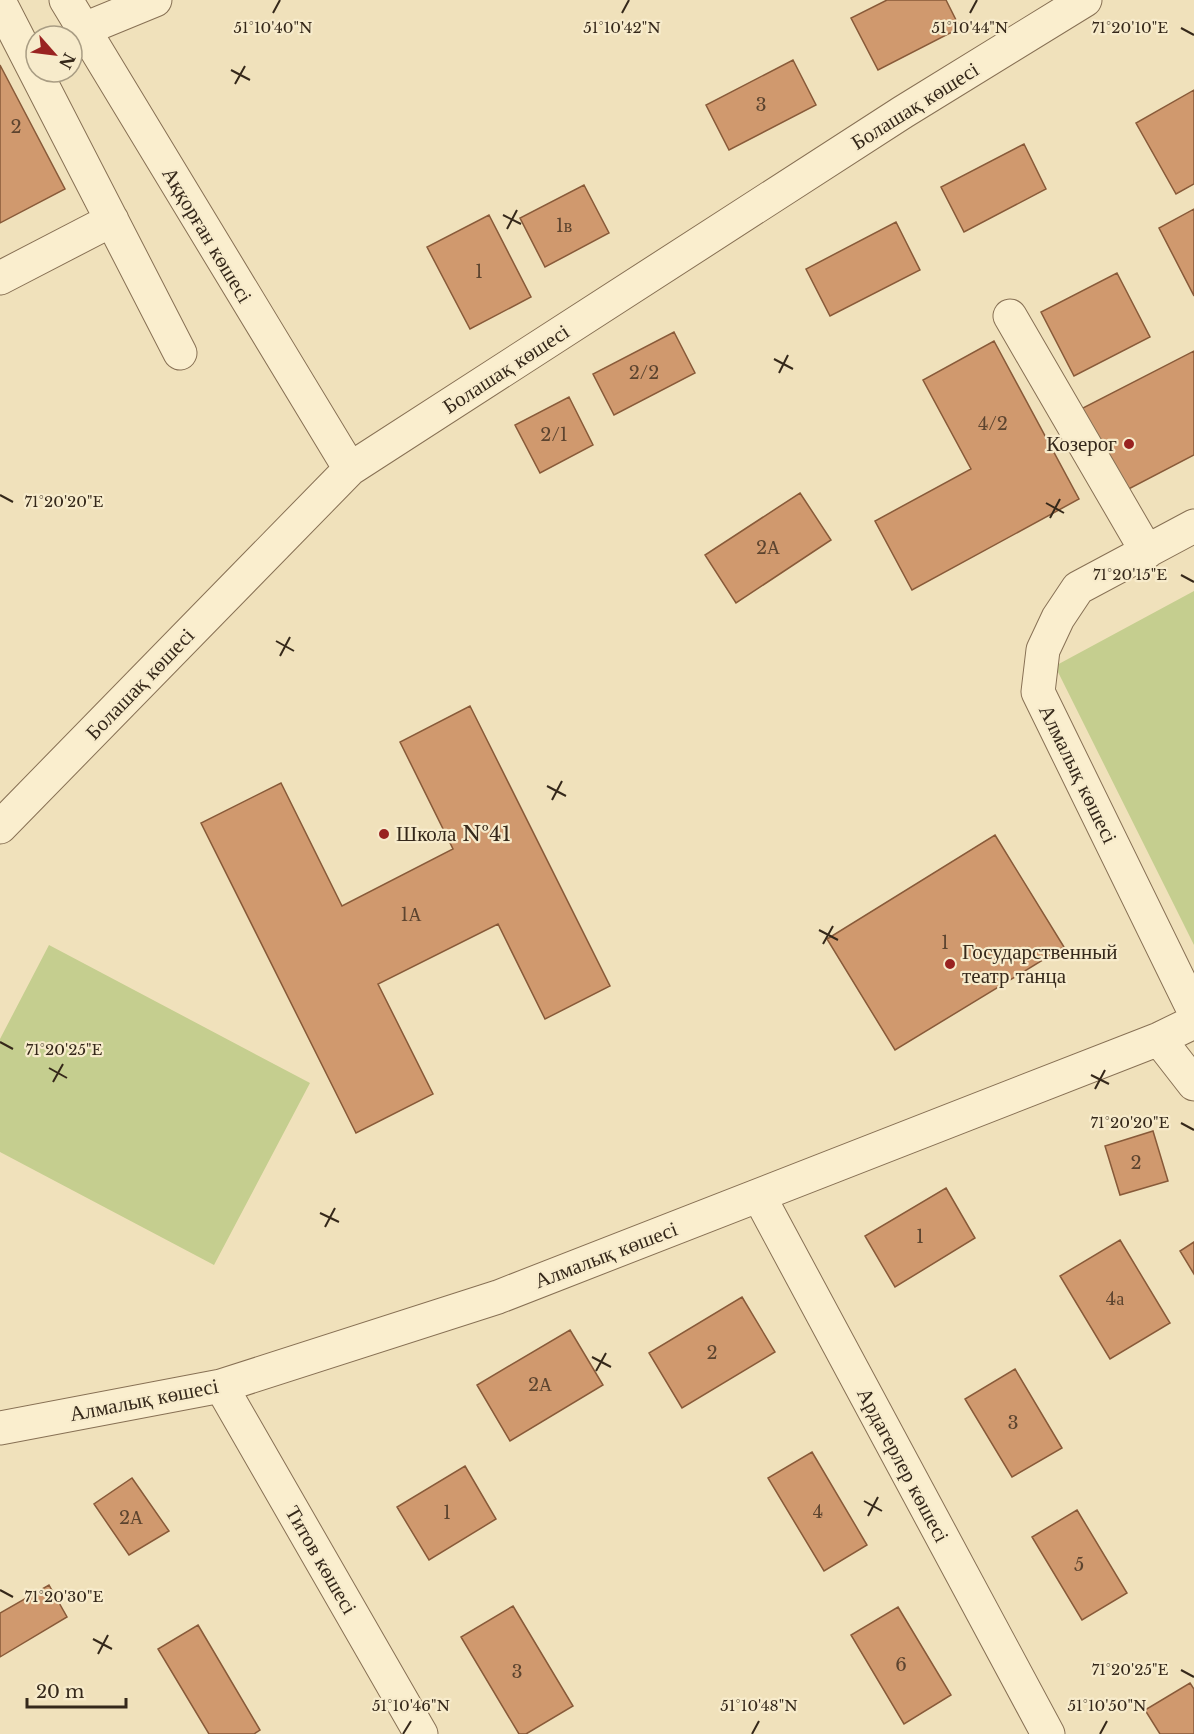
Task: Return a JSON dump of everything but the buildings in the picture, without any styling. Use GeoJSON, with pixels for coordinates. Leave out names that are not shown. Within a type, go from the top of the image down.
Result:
{"type":"FeatureCollection","features":[{"type":"Feature","properties":{"kind":"street","name":"Аққорған көшесі"},"geometry":{"type":"LineString","coordinates":[[66,0],[79,24]]}},
{"type":"Feature","properties":{"kind":"street"},"geometry":{"type":"LineString","coordinates":[[84,29],[154,0]]}},
{"type":"Feature","properties":{"kind":"street","name":"Болашақ көшесі"},"geometry":{"type":"LineString","coordinates":[[0,827],[350,469],[883,125],[1085,0]]}},
{"type":"Feature","properties":{"kind":"street"},"geometry":{"type":"LineString","coordinates":[[0,3],[180,353]]}},
{"type":"Feature","properties":{"kind":"street","name":"Аққорған көшесі"},"geometry":{"type":"LineString","coordinates":[[84,33],[350,469]]}},
{"type":"Feature","properties":{"kind":"street"},"geometry":{"type":"LineString","coordinates":[[0,278],[112,220]]}},
{"type":"Feature","properties":{"kind":"street"},"geometry":{"type":"LineString","coordinates":[[1011,316],[1147,552]]}},
{"type":"Feature","properties":{"kind":"street","name":"Алмалық көшесі"},"geometry":{"type":"LineString","coordinates":[[1194,526],[1078,588],[1058,618],[1043,650],[1038,692],[1194,1011]]}},
{"type":"Feature","properties":{"kind":"street","name":"Алмалық көшесі"},"geometry":{"type":"LineString","coordinates":[[0,1428],[221,1386],[498,1297],[1159,1039],[1194,1022]]}},
{"type":"Feature","properties":{"kind":"street"},"geometry":{"type":"LineString","coordinates":[[1159,1039],[1194,1084]]}},
{"type":"Feature","properties":{"kind":"street","name":"Ардагерлер көшесі"},"geometry":{"type":"LineString","coordinates":[[759,1196],[1048,1734]]}},
{"type":"Feature","properties":{"kind":"street","name":"Титов көшесі"},"geometry":{"type":"LineString","coordinates":[[221,1386],[421,1734]]}},
{"type":"Feature","properties":{"kind":"green space"},"geometry":{"type":"Polygon","coordinates":[[[1194,591],[1194,945],[1055,666],[1194,591]]]}},
{"type":"Feature","properties":{"kind":"green space"},"geometry":{"type":"Polygon","coordinates":[[[49,945],[310,1083],[214,1265],[0,1152],[0,1039],[49,945]]]}},
{"type":"Feature","properties":{"kind":"place","name":"Козерог"},"geometry":{"type":"Point","coordinates":[1129,444]}},
{"type":"Feature","properties":{"kind":"place","name":"Школа №41"},"geometry":{"type":"Point","coordinates":[384,834]}},
{"type":"Feature","properties":{"kind":"place","name":"Государственный театр танца"},"geometry":{"type":"Point","coordinates":[950,964]}}]}
